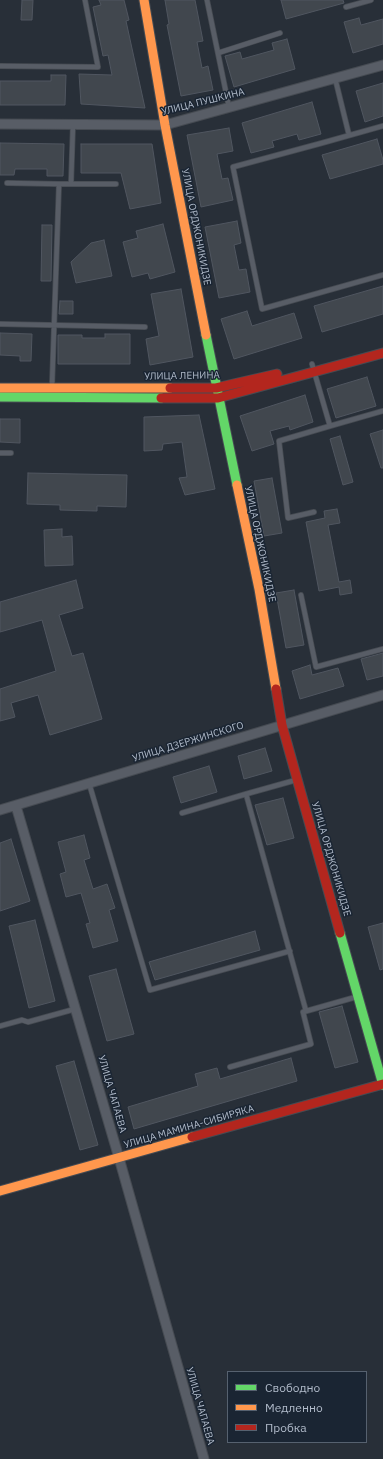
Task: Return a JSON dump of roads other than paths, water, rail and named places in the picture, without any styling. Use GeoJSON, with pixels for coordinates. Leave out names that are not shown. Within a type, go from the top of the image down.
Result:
{"type":"FeatureCollection","features":[{"type":"Feature","properties":{"kind":"main road","name":"УЛИЦА ОРДЖОНИКИДЗЕ"},"geometry":{"type":"LineString","coordinates":[[144,0],[165,125],[218,398],[258,589],[282,725],[383,1085]]}},
{"type":"Feature","properties":{"kind":"main road","name":"УЛИЦА ЛЕНИНА"},"geometry":{"type":"LineString","coordinates":[[0,388],[216,388],[313,368],[383,345]]}},
{"type":"Feature","properties":{"kind":"main road"},"geometry":{"type":"LineString","coordinates":[[0,397],[218,398],[236,394],[313,368],[383,353]]}},
{"type":"Feature","properties":{"kind":"main road"},"geometry":{"type":"LineString","coordinates":[[51,398],[52,388]]}},
{"type":"Feature","properties":{"kind":"main road","name":"УЛИЦА МАМИНА-СИБИРЯКА"},"geometry":{"type":"LineString","coordinates":[[0,1191],[383,1085]]}},
{"type":"Feature","properties":{"kind":"street","name":"УЛИЦА ПУШКИНА"},"geometry":{"type":"LineString","coordinates":[[0,124],[165,125],[383,65]]}},
{"type":"Feature","properties":{"kind":"street","name":"УЛИЦА ДЗЕРЖИНСКОГО"},"geometry":{"type":"LineString","coordinates":[[0,810],[383,695]]}},
{"type":"Feature","properties":{"kind":"street","name":"УЛИЦА ЧАПАЕВА"},"geometry":{"type":"LineString","coordinates":[[16,806],[119,1158],[204,1459]]}},
{"type":"Feature","properties":{"kind":"lane"},"geometry":{"type":"LineString","coordinates":[[0,66],[98,67],[85,0]]}},
{"type":"Feature","properties":{"kind":"lane"},"geometry":{"type":"LineString","coordinates":[[207,0],[229,107]]}},
{"type":"Feature","properties":{"kind":"lane"},"geometry":{"type":"LineString","coordinates":[[346,7],[371,0]]}},
{"type":"Feature","properties":{"kind":"lane"},"geometry":{"type":"LineString","coordinates":[[218,53],[280,33]]}},
{"type":"Feature","properties":{"kind":"lane"},"geometry":{"type":"LineString","coordinates":[[335,78],[350,135]]}},
{"type":"Feature","properties":{"kind":"lane"},"geometry":{"type":"LineString","coordinates":[[72,184],[73,124]]}},
{"type":"Feature","properties":{"kind":"lane"},"geometry":{"type":"LineString","coordinates":[[383,126],[233,167],[262,309],[383,275]]}},
{"type":"Feature","properties":{"kind":"lane"},"geometry":{"type":"LineString","coordinates":[[8,183],[116,184]]}},
{"type":"Feature","properties":{"kind":"lane"},"geometry":{"type":"LineString","coordinates":[[52,388],[59,184]]}},
{"type":"Feature","properties":{"kind":"lane"},"geometry":{"type":"LineString","coordinates":[[0,324],[145,327]]}},
{"type":"Feature","properties":{"kind":"lane"},"geometry":{"type":"LineString","coordinates":[[313,368],[330,426]]}},
{"type":"Feature","properties":{"kind":"lane"},"geometry":{"type":"LineString","coordinates":[[314,512],[288,518],[279,441],[383,411]]}},
{"type":"Feature","properties":{"kind":"lane"},"geometry":{"type":"LineString","coordinates":[[0,453],[11,453]]}},
{"type":"Feature","properties":{"kind":"lane"},"geometry":{"type":"LineString","coordinates":[[301,595],[316,667],[383,649]]}},
{"type":"Feature","properties":{"kind":"lane"},"geometry":{"type":"LineString","coordinates":[[182,813],[297,780]]}},
{"type":"Feature","properties":{"kind":"lane"},"geometry":{"type":"LineString","coordinates":[[89,783],[150,990],[290,951]]}},
{"type":"Feature","properties":{"kind":"lane"},"geometry":{"type":"LineString","coordinates":[[246,794],[306,1011]]}},
{"type":"Feature","properties":{"kind":"lane"},"geometry":{"type":"LineString","coordinates":[[230,1067],[311,1044],[303,1012],[358,996]]}},
{"type":"Feature","properties":{"kind":"lane"},"geometry":{"type":"LineString","coordinates":[[0,1026],[22,1020],[28,1022],[75,1009]]}}]}
